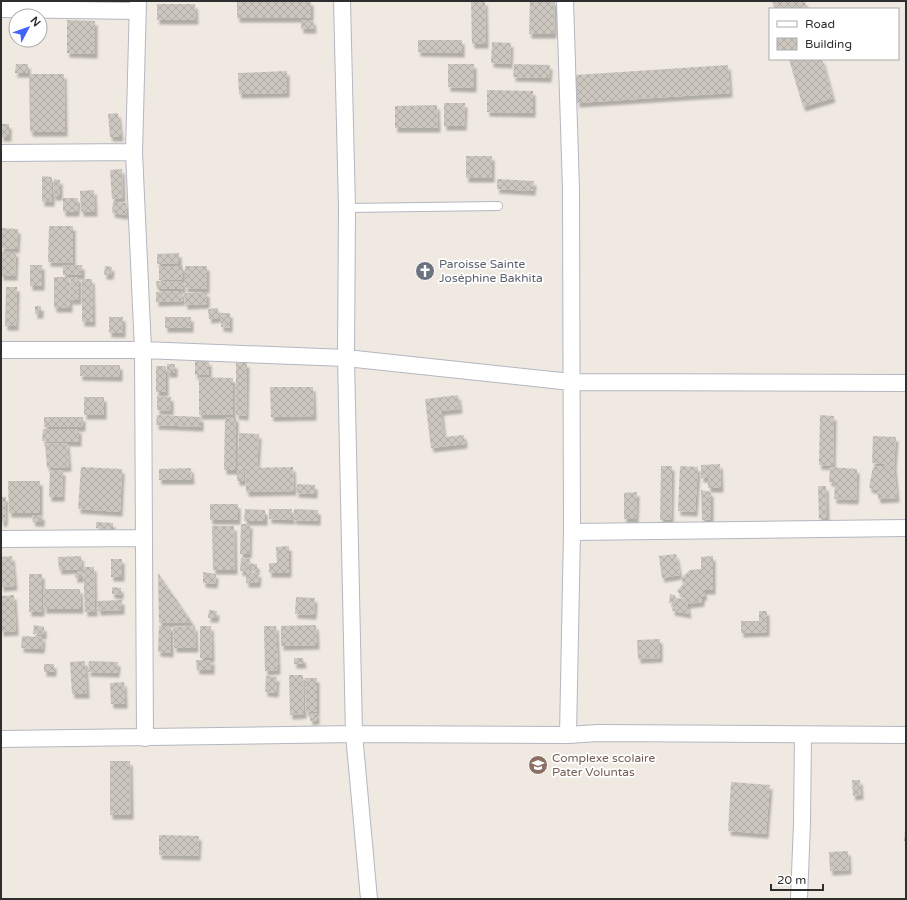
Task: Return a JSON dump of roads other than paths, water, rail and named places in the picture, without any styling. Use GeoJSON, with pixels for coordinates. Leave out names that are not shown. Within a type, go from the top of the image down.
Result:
{"type":"FeatureCollection","features":[{"type":"Feature","properties":{"kind":"street"},"geometry":{"type":"LineString","coordinates":[[342,1],[347,208],[346,358],[354,734],[369,899]]}},
{"type":"Feature","properties":{"kind":"street"},"geometry":{"type":"LineString","coordinates":[[565,1],[571,189],[572,532],[568,735]]}},
{"type":"Feature","properties":{"kind":"street"},"geometry":{"type":"LineString","coordinates":[[1,9],[138,6],[134,152],[143,350],[145,738]]}},
{"type":"Feature","properties":{"kind":"street"},"geometry":{"type":"LineString","coordinates":[[1,153],[134,152]]}},
{"type":"Feature","properties":{"kind":"street"},"geometry":{"type":"LineString","coordinates":[[1,350],[143,350],[346,358],[571,382],[906,383]]}},
{"type":"Feature","properties":{"kind":"street"},"geometry":{"type":"LineString","coordinates":[[572,532],[906,528]]}},
{"type":"Feature","properties":{"kind":"street"},"geometry":{"type":"LineString","coordinates":[[1,538],[144,538]]}},
{"type":"Feature","properties":{"kind":"street"},"geometry":{"type":"LineString","coordinates":[[1,739],[354,734],[568,735],[598,733],[906,735]]}},
{"type":"Feature","properties":{"kind":"street"},"geometry":{"type":"LineString","coordinates":[[799,899],[803,735]]}},
{"type":"Feature","properties":{"kind":"lane"},"geometry":{"type":"LineString","coordinates":[[347,208],[498,206]]}},
{"type":"Feature","properties":{"kind":"place","name":"Paroisse Sainte Joséphine Bakhita"},"geometry":{"type":"Point","coordinates":[425,271]}},
{"type":"Feature","properties":{"kind":"place","name":"Complexe scolaire Pater Voluntas"},"geometry":{"type":"Point","coordinates":[538,765]}}]}
